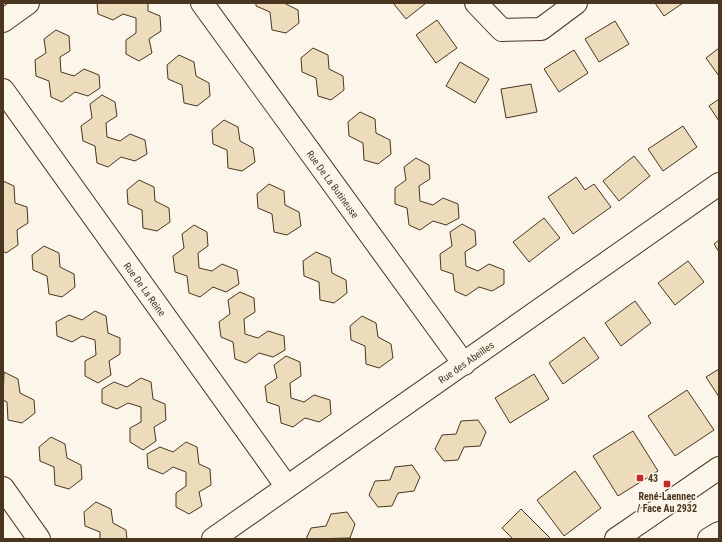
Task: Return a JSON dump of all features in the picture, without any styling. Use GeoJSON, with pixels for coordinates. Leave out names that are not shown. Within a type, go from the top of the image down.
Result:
{"type":"FeatureCollection","features":[{"type":"Feature","properties":{"kind":"street"},"geometry":{"type":"LineString","coordinates":[[3,21],[28,3]]}},
{"type":"Feature","properties":{"kind":"street","name":"Rue De La Butineuse"},"geometry":{"type":"LineString","coordinates":[[202,3],[464,364]]}},
{"type":"Feature","properties":{"kind":"street"},"geometry":{"type":"LineString","coordinates":[[476,3],[502,30],[541,29],[576,3]]}},
{"type":"Feature","properties":{"kind":"street","name":"Rue De La Reine"},"geometry":{"type":"LineString","coordinates":[[3,90],[287,487]]}},
{"type":"Feature","properties":{"kind":"street","name":"Rue des Abeilles"},"geometry":{"type":"LineString","coordinates":[[213,539],[719,184]]}},
{"type":"Feature","properties":{"kind":"street"},"geometry":{"type":"LineString","coordinates":[[616,539],[719,468]]}},
{"type":"Feature","properties":{"kind":"street"},"geometry":{"type":"LineString","coordinates":[[3,488],[39,539]]}},
{"type":"Feature","properties":{"kind":"street"},"geometry":{"type":"LineString","coordinates":[[709,539],[719,533]]}},
{"type":"Feature","properties":{"kind":"building"},"geometry":{"type":"Polygon","coordinates":[[[97,3],[148,3],[148,11],[160,16],[161,31],[149,39],[152,53],[139,61],[126,54],[126,40],[136,33],[136,18],[123,14],[113,20],[98,14],[97,3]]]}},
{"type":"Feature","properties":{"kind":"building"},"geometry":{"type":"Polygon","coordinates":[[[256,3],[284,3],[298,10],[299,23],[286,33],[272,30],[270,12],[256,6],[256,3]]]}},
{"type":"Feature","properties":{"kind":"building"},"geometry":{"type":"Polygon","coordinates":[[[393,3],[426,3],[406,19],[393,3]]]}},
{"type":"Feature","properties":{"kind":"building"},"geometry":{"type":"Polygon","coordinates":[[[655,3],[683,3],[664,16],[655,3]]]}},
{"type":"Feature","properties":{"kind":"building"},"geometry":{"type":"Polygon","coordinates":[[[437,20],[457,48],[436,63],[416,35],[437,20]]]}},
{"type":"Feature","properties":{"kind":"building"},"geometry":{"type":"Polygon","coordinates":[[[615,21],[629,44],[599,62],[585,39],[615,21]]]}},
{"type":"Feature","properties":{"kind":"building"},"geometry":{"type":"Polygon","coordinates":[[[56,30],[69,36],[70,51],[60,57],[61,72],[74,76],[84,69],[99,75],[100,88],[88,96],[75,92],[62,102],[51,97],[49,81],[36,76],[35,60],[46,53],[44,39],[56,30]]]}},
{"type":"Feature","properties":{"kind":"building"},"geometry":{"type":"Polygon","coordinates":[[[313,48],[328,55],[329,69],[343,76],[344,90],[331,100],[318,96],[316,78],[302,72],[301,58],[313,48]]]}},
{"type":"Feature","properties":{"kind":"building"},"geometry":{"type":"Polygon","coordinates":[[[719,48],[719,76],[706,58],[719,48]]]}},
{"type":"Feature","properties":{"kind":"building"},"geometry":{"type":"Polygon","coordinates":[[[574,50],[588,73],[559,92],[544,69],[574,50]]]}},
{"type":"Feature","properties":{"kind":"building"},"geometry":{"type":"Polygon","coordinates":[[[179,55],[194,62],[196,76],[209,83],[210,96],[197,106],[184,103],[182,85],[168,79],[167,65],[179,55]]]}},
{"type":"Feature","properties":{"kind":"building"},"geometry":{"type":"Polygon","coordinates":[[[460,62],[489,79],[475,103],[446,86],[460,62]]]}},
{"type":"Feature","properties":{"kind":"building"},"geometry":{"type":"Polygon","coordinates":[[[531,84],[537,112],[506,118],[501,89],[531,84]]]}},
{"type":"Feature","properties":{"kind":"building"},"geometry":{"type":"Polygon","coordinates":[[[102,95],[115,102],[117,116],[106,123],[107,137],[120,141],[130,134],[145,140],[147,154],[135,161],[121,157],[108,167],[97,163],[95,146],[83,141],[81,126],[92,118],[90,104],[102,95]]]}},
{"type":"Feature","properties":{"kind":"building"},"geometry":{"type":"Polygon","coordinates":[[[719,99],[719,121],[709,106],[719,99]]]}},
{"type":"Feature","properties":{"kind":"building"},"geometry":{"type":"Polygon","coordinates":[[[360,112],[375,119],[376,133],[390,140],[391,154],[378,164],[364,160],[363,143],[349,136],[348,122],[360,112]]]}},
{"type":"Feature","properties":{"kind":"building"},"geometry":{"type":"Polygon","coordinates":[[[224,120],[238,127],[240,141],[253,148],[255,162],[242,171],[228,168],[227,150],[213,144],[212,130],[224,120]]]}},
{"type":"Feature","properties":{"kind":"building"},"geometry":{"type":"Polygon","coordinates":[[[683,126],[697,147],[663,171],[648,149],[683,126]]]}},
{"type":"Feature","properties":{"kind":"building"},"geometry":{"type":"Polygon","coordinates":[[[634,156],[650,176],[619,201],[603,181],[634,156]]]}},
{"type":"Feature","properties":{"kind":"building"},"geometry":{"type":"Polygon","coordinates":[[[416,158],[429,165],[430,179],[419,186],[420,201],[433,205],[443,198],[458,204],[459,218],[446,225],[433,221],[420,230],[409,225],[407,208],[395,204],[395,188],[406,180],[404,167],[416,158]]]}},
{"type":"Feature","properties":{"kind":"building"},"geometry":{"type":"Polygon","coordinates":[[[576,177],[585,190],[594,184],[611,207],[573,234],[548,197],[576,177]]]}},
{"type":"Feature","properties":{"kind":"building"},"geometry":{"type":"Polygon","coordinates":[[[139,180],[154,187],[155,201],[169,208],[170,222],[157,231],[143,228],[142,210],[128,204],[127,190],[139,180]]]}},
{"type":"Feature","properties":{"kind":"building"},"geometry":{"type":"Polygon","coordinates":[[[3,181],[14,186],[15,203],[27,207],[28,223],[17,230],[18,245],[6,253],[3,251],[3,181]]]}},
{"type":"Feature","properties":{"kind":"building"},"geometry":{"type":"Polygon","coordinates":[[[269,184],[284,191],[285,205],[299,212],[301,226],[287,235],[274,232],[272,214],[258,208],[257,194],[269,184]]]}},
{"type":"Feature","properties":{"kind":"building"},"geometry":{"type":"Polygon","coordinates":[[[544,218],[560,238],[529,262],[513,242],[544,218]]]}},
{"type":"Feature","properties":{"kind":"building"},"geometry":{"type":"Polygon","coordinates":[[[462,224],[475,231],[476,245],[465,252],[466,266],[478,271],[489,264],[504,270],[504,284],[492,291],[479,287],[466,296],[455,291],[453,274],[441,270],[440,254],[452,246],[450,232],[462,224]]]}},
{"type":"Feature","properties":{"kind":"building"},"geometry":{"type":"Polygon","coordinates":[[[194,225],[207,232],[208,246],[198,253],[199,268],[212,271],[222,264],[237,270],[239,284],[226,292],[213,287],[200,297],[189,293],[187,276],[175,272],[173,256],[184,248],[182,234],[194,225]]]}},
{"type":"Feature","properties":{"kind":"building"},"geometry":{"type":"Polygon","coordinates":[[[719,240],[719,252],[714,244],[719,240]]]}},
{"type":"Feature","properties":{"kind":"building"},"geometry":{"type":"Polygon","coordinates":[[[44,246],[59,253],[60,267],[74,274],[75,287],[62,297],[49,294],[47,276],[33,270],[32,255],[44,246]]]}},
{"type":"Feature","properties":{"kind":"building"},"geometry":{"type":"Polygon","coordinates":[[[316,252],[330,258],[332,273],[346,280],[347,293],[334,303],[320,300],[319,282],[304,276],[303,261],[316,252]]]}},
{"type":"Feature","properties":{"kind":"building"},"geometry":{"type":"Polygon","coordinates":[[[688,261],[704,282],[675,305],[658,283],[688,261]]]}},
{"type":"Feature","properties":{"kind":"building"},"geometry":{"type":"Polygon","coordinates":[[[240,292],[254,298],[255,312],[244,319],[245,334],[258,338],[268,331],[284,336],[285,350],[273,357],[259,353],[246,363],[235,359],[233,342],[221,337],[219,322],[230,314],[228,300],[240,292]]]}},
{"type":"Feature","properties":{"kind":"building"},"geometry":{"type":"Polygon","coordinates":[[[635,301],[651,323],[621,346],[605,323],[635,301]]]}},
{"type":"Feature","properties":{"kind":"building"},"geometry":{"type":"Polygon","coordinates":[[[95,311],[106,316],[108,333],[120,338],[120,354],[109,361],[111,375],[98,383],[85,376],[85,361],[96,355],[95,340],[82,336],[72,342],[57,336],[56,322],[69,315],[82,320],[95,311]]]}},
{"type":"Feature","properties":{"kind":"building"},"geometry":{"type":"Polygon","coordinates":[[[362,316],[376,323],[378,337],[391,344],[393,358],[379,368],[366,364],[365,346],[351,340],[350,326],[362,316]]]}},
{"type":"Feature","properties":{"kind":"building"},"geometry":{"type":"Polygon","coordinates":[[[584,337],[599,358],[563,384],[549,363],[584,337]]]}},
{"type":"Feature","properties":{"kind":"building"},"geometry":{"type":"Polygon","coordinates":[[[286,356],[300,362],[301,376],[290,383],[291,398],[304,402],[314,395],[330,400],[331,414],[319,422],[305,418],[293,427],[281,423],[279,406],[267,402],[265,386],[277,378],[274,365],[286,356]]]}},
{"type":"Feature","properties":{"kind":"building"},"geometry":{"type":"Polygon","coordinates":[[[719,369],[719,397],[706,377],[719,369]]]}},
{"type":"Feature","properties":{"kind":"building"},"geometry":{"type":"Polygon","coordinates":[[[4,372],[18,379],[20,393],[34,400],[35,413],[22,423],[8,420],[7,402],[3,400],[4,372]]]}},
{"type":"Feature","properties":{"kind":"building"},"geometry":{"type":"Polygon","coordinates":[[[534,374],[549,399],[510,423],[495,398],[534,374]]]}},
{"type":"Feature","properties":{"kind":"building"},"geometry":{"type":"Polygon","coordinates":[[[141,378],[151,382],[153,399],[165,404],[166,420],[154,427],[156,441],[143,450],[130,442],[130,428],[141,422],[141,407],[128,403],[117,409],[102,403],[102,389],[114,382],[127,387],[141,378]]]}},
{"type":"Feature","properties":{"kind":"building"},"geometry":{"type":"Polygon","coordinates":[[[687,390],[714,430],[675,456],[648,416],[687,390]]]}},
{"type":"Feature","properties":{"kind":"building"},"geometry":{"type":"Polygon","coordinates":[[[478,420],[486,432],[480,446],[464,447],[458,460],[444,461],[435,449],[442,435],[456,434],[461,421],[478,420]]]}},
{"type":"Feature","properties":{"kind":"building"},"geometry":{"type":"Polygon","coordinates":[[[633,431],[658,471],[618,496],[593,456],[633,431]]]}},
{"type":"Feature","properties":{"kind":"building"},"geometry":{"type":"Polygon","coordinates":[[[51,437],[65,444],[67,458],[81,465],[82,479],[69,489],[55,485],[54,467],[40,461],[39,447],[51,437]]]}},
{"type":"Feature","properties":{"kind":"building"},"geometry":{"type":"Polygon","coordinates":[[[186,442],[197,447],[199,464],[210,469],[211,485],[199,492],[202,506],[189,514],[176,507],[176,493],[186,486],[186,472],[173,467],[163,474],[148,468],[147,454],[160,447],[173,452],[186,442]]]}},
{"type":"Feature","properties":{"kind":"building"},"geometry":{"type":"Polygon","coordinates":[[[412,465],[420,477],[414,491],[398,493],[392,506],[378,507],[369,495],[375,481],[390,480],[395,467],[412,465]]]}},
{"type":"Feature","properties":{"kind":"building"},"geometry":{"type":"Polygon","coordinates":[[[575,471],[601,508],[564,536],[537,500],[575,471]]]}},
{"type":"Feature","properties":{"kind":"building"},"geometry":{"type":"Polygon","coordinates":[[[96,502],[111,509],[113,523],[126,530],[127,539],[100,539],[100,532],[85,526],[84,512],[96,502]]]}},
{"type":"Feature","properties":{"kind":"building"},"geometry":{"type":"Polygon","coordinates":[[[521,509],[550,538],[549,539],[513,539],[502,528],[521,509]]]}},
{"type":"Feature","properties":{"kind":"building"},"geometry":{"type":"Polygon","coordinates":[[[347,512],[355,524],[350,538],[306,539],[311,528],[326,526],[331,514],[347,512]]]}},
{"type":"Feature","properties":{"kind":"place","name":"43"},"geometry":{"type":"Point","coordinates":[640,478]}},
{"type":"Feature","properties":{"kind":"place","name":"René-Laennec / Face Au 2932"},"geometry":{"type":"Point","coordinates":[667,484]}}]}
